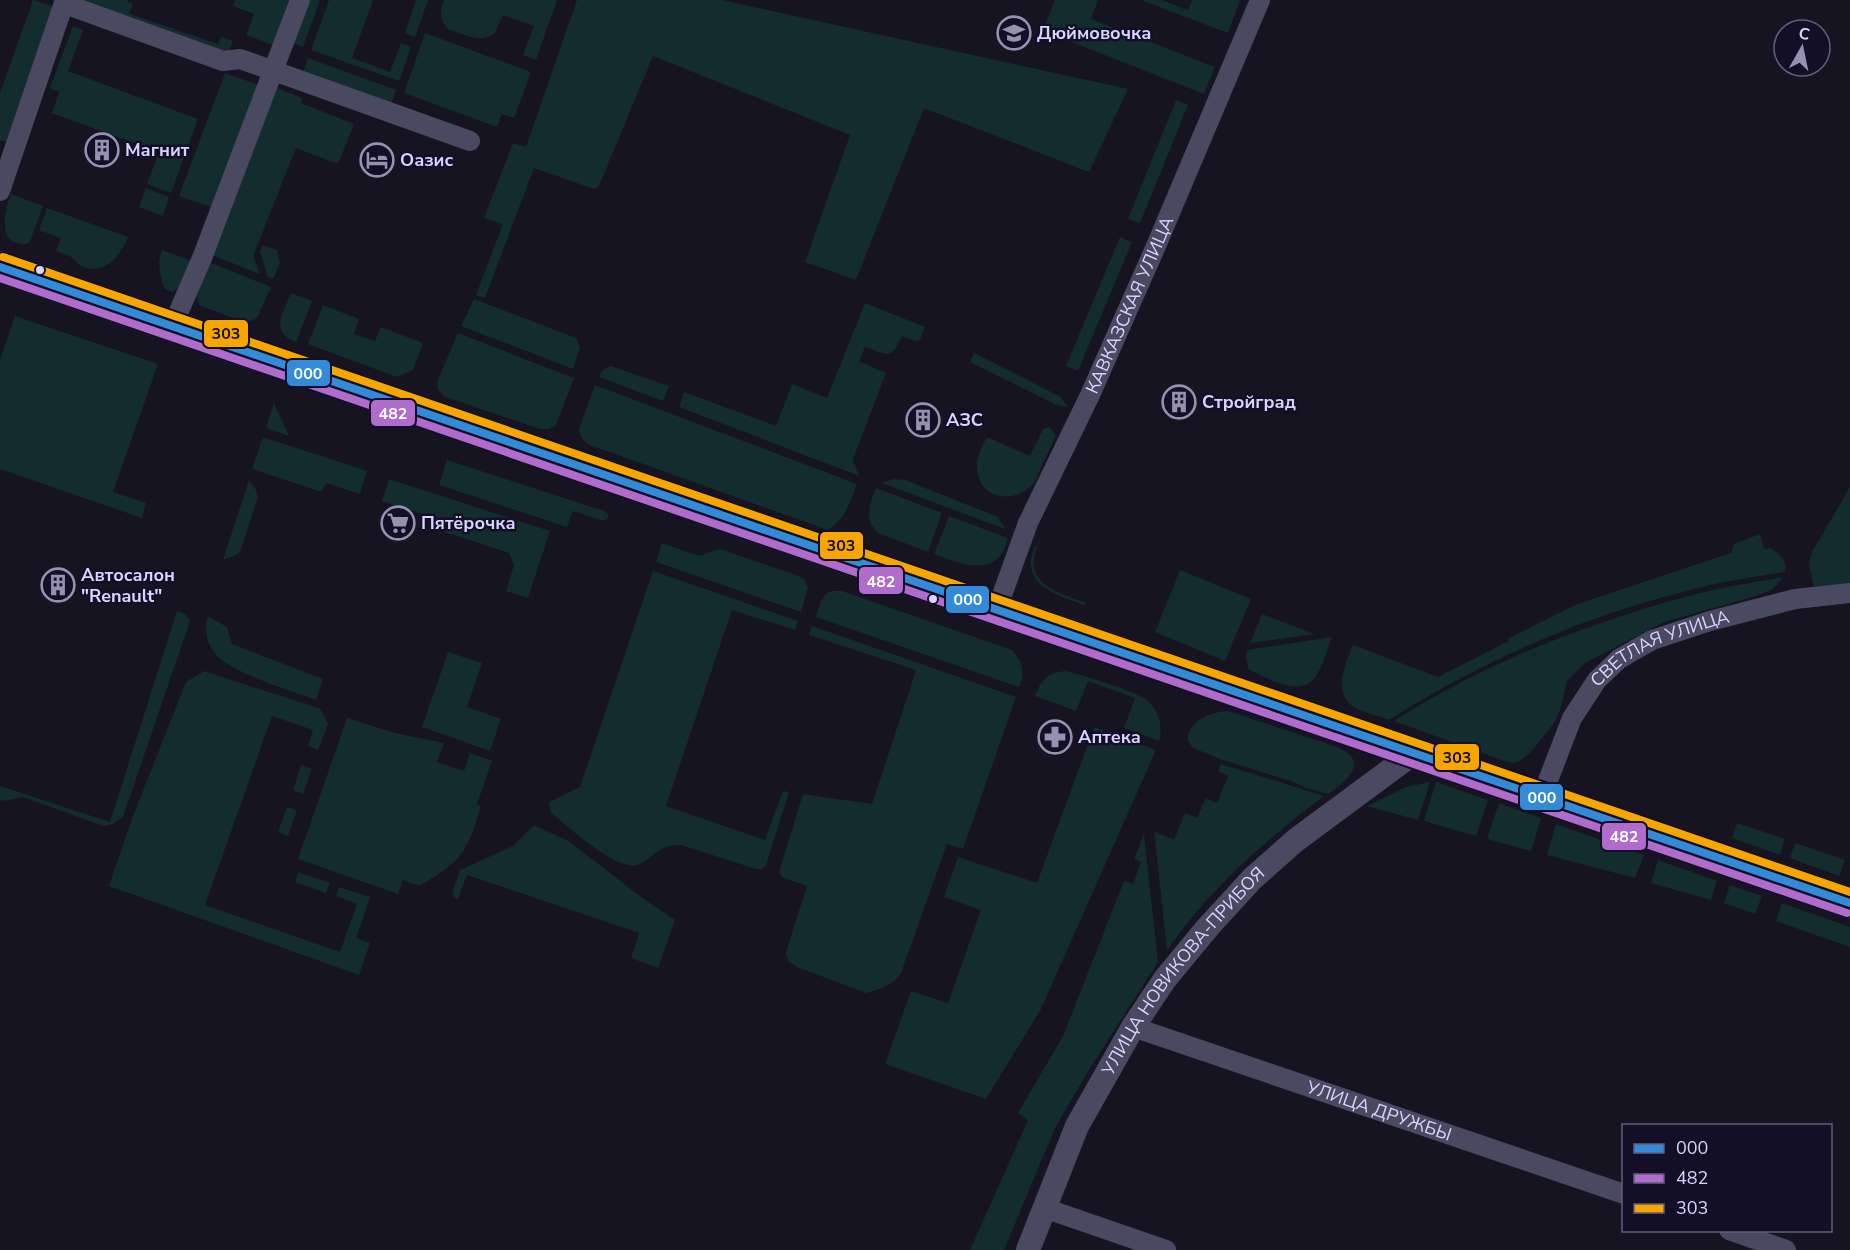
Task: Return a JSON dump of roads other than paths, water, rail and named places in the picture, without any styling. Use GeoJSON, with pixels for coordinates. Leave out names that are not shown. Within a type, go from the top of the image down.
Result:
{"type":"FeatureCollection","features":[{"type":"Feature","properties":{"kind":"main road"},"geometry":{"type":"LineString","coordinates":[[0,267],[1850,903]]}},
{"type":"Feature","properties":{"kind":"street"},"geometry":{"type":"LineString","coordinates":[[172,327],[202,258],[300,0]]}},
{"type":"Feature","properties":{"kind":"street","name":"КАВКАЗСКАЯ УЛИЦА"},"geometry":{"type":"LineString","coordinates":[[996,609],[1028,523],[1090,395],[1147,268],[1260,0]]}},
{"type":"Feature","properties":{"kind":"street"},"geometry":{"type":"LineString","coordinates":[[0,191],[65,2],[223,61],[240,59],[470,141]]}},
{"type":"Feature","properties":{"kind":"street","name":"СВЕТЛАЯ УЛИЦА"},"geometry":{"type":"LineString","coordinates":[[1542,796],[1572,718],[1597,680],[1619,659],[1652,640],[1710,621],[1795,599],[1850,593]]}},
{"type":"Feature","properties":{"kind":"street","name":"УЛИЦА НОВИКОВА-ПРИБОЯ"},"geometry":{"type":"LineString","coordinates":[[1028,1250],[1077,1126],[1133,1027],[1165,979],[1252,879],[1296,840],[1415,752]]}},
{"type":"Feature","properties":{"kind":"street","name":"УЛИЦА ДРУЖБЫ"},"geometry":{"type":"LineString","coordinates":[[1133,1027],[1622,1194]]}},
{"type":"Feature","properties":{"kind":"street"},"geometry":{"type":"LineString","coordinates":[[1044,1208],[1166,1250]]}},
{"type":"Feature","properties":{"kind":"street"},"geometry":{"type":"LineString","coordinates":[[1735,1232],[1786,1250]]}},
{"type":"Feature","properties":{"kind":"place","name":"Дюймовочка"},"geometry":{"type":"Point","coordinates":[1014,33]}},
{"type":"Feature","properties":{"kind":"place","name":"Магнит"},"geometry":{"type":"Point","coordinates":[102,150]}},
{"type":"Feature","properties":{"kind":"place","name":"Оазис"},"geometry":{"type":"Point","coordinates":[377,160]}},
{"type":"Feature","properties":{"kind":"place","name":"Стройград"},"geometry":{"type":"Point","coordinates":[1179,402]}},
{"type":"Feature","properties":{"kind":"place","name":"АЗС"},"geometry":{"type":"Point","coordinates":[923,420]}},
{"type":"Feature","properties":{"kind":"place","name":"Пятёрочка"},"geometry":{"type":"Point","coordinates":[398,523]}},
{"type":"Feature","properties":{"kind":"place","name":"Автосалон \"Renault\""},"geometry":{"type":"Point","coordinates":[58,585]}},
{"type":"Feature","properties":{"kind":"place","name":"Аптека"},"geometry":{"type":"Point","coordinates":[1055,737]}}]}
